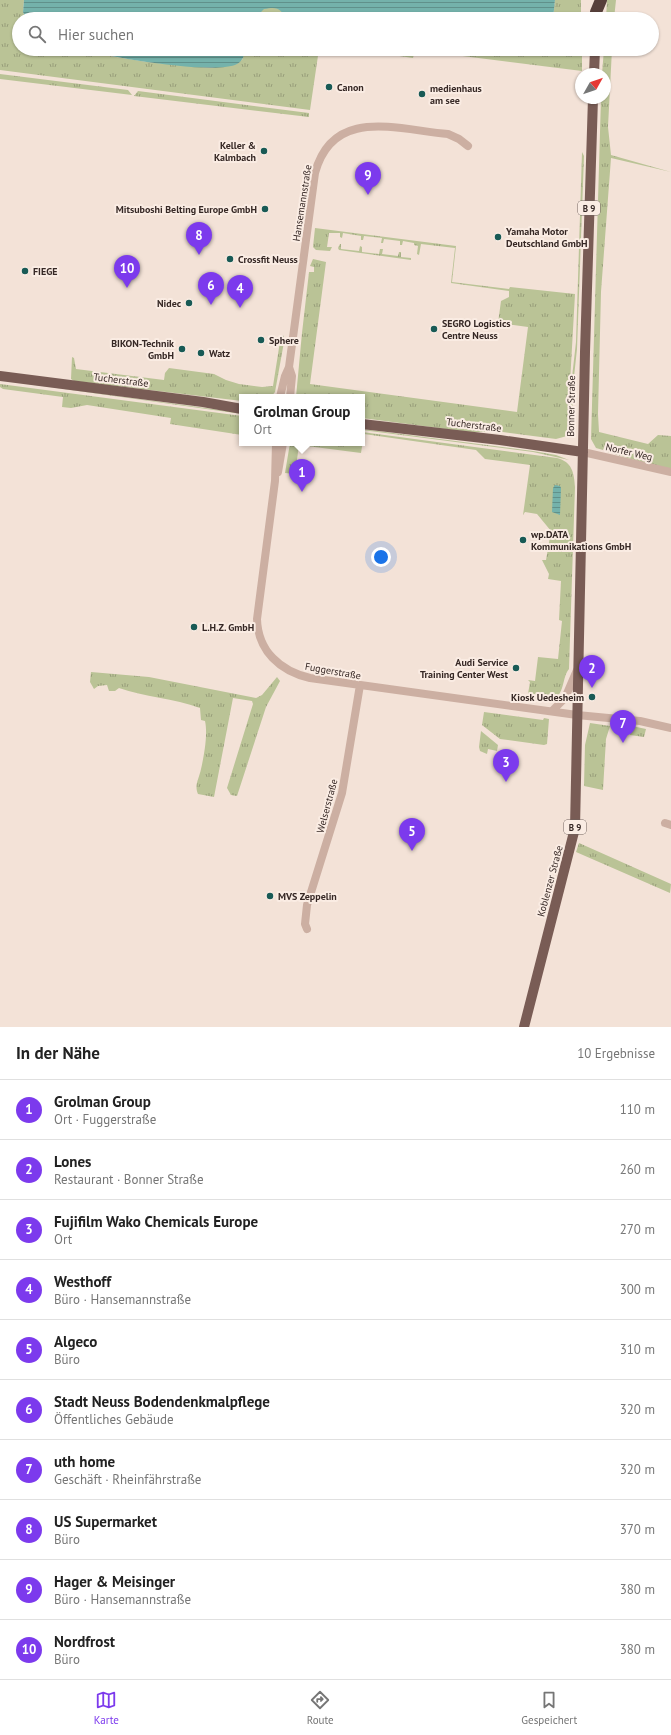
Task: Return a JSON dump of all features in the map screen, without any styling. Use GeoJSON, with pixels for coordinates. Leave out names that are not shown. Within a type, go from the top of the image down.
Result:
{"type":"FeatureCollection","features":[{"type":"Feature","properties":{"kind":"highway"},"geometry":{"type":"LineString","coordinates":[[596,10],[601,0]]}},
{"type":"Feature","properties":{"kind":"main road"},"geometry":{"type":"LineString","coordinates":[[594,68],[595,56]]}},
{"type":"Feature","properties":{"kind":"main road","name":"Bonner Straße"},"geometry":{"type":"LineString","coordinates":[[578,715],[583,452],[593,104]]}},
{"type":"Feature","properties":{"kind":"main road","name":"Tucherstraße"},"geometry":{"type":"LineString","coordinates":[[0,376],[239,408]]}},
{"type":"Feature","properties":{"kind":"main road","name":"Tucherstraße"},"geometry":{"type":"LineString","coordinates":[[365,424],[500,440],[583,452]]}},
{"type":"Feature","properties":{"kind":"main road","name":"Koblenzer Straße"},"geometry":{"type":"LineString","coordinates":[[524,1027],[575,828],[578,715]]}},
{"type":"Feature","properties":{"kind":"street","name":"Hansemannstraße"},"geometry":{"type":"LineString","coordinates":[[281,394],[289,367],[313,180],[318,162],[326,148],[345,132],[369,126],[448,134],[459,139],[468,146]]}},
{"type":"Feature","properties":{"kind":"street","name":"Hansemannstraße"},"geometry":{"type":"LineString","coordinates":[[289,367],[292,376],[290,394]]}},
{"type":"Feature","properties":{"kind":"street","name":"Fuggerstraße"},"geometry":{"type":"LineString","coordinates":[[276,446],[275,481],[258,611],[258,629],[263,644],[276,662],[291,672],[310,678],[578,715],[640,721],[671,728]]}},
{"type":"Feature","properties":{"kind":"street","name":"Fuggerstraße"},"geometry":{"type":"LineString","coordinates":[[275,481],[279,471],[283,446]]}},
{"type":"Feature","properties":{"kind":"street","name":"Norfer Weg"},"geometry":{"type":"LineString","coordinates":[[583,452],[671,472]]}},
{"type":"Feature","properties":{"kind":"street"},"geometry":{"type":"LineString","coordinates":[[552,711],[567,695],[579,665]]}},
{"type":"Feature","properties":{"kind":"street","name":"Welserstraße"},"geometry":{"type":"LineString","coordinates":[[307,929],[305,924],[307,905],[343,788],[360,685]]}},
{"type":"Feature","properties":{"kind":"green space"},"geometry":{"type":"Polygon","coordinates":[[[0,0],[24,0],[23,12],[12,12],[12,56],[110,56],[147,62],[212,68],[242,60],[243,56],[318,56],[310,110],[0,70],[0,0]]]}},
{"type":"Feature","properties":{"kind":"green space"},"geometry":{"type":"Polygon","coordinates":[[[555,0],[581,0],[581,12],[554,12],[555,0]]]}},
{"type":"Feature","properties":{"kind":"green space"},"geometry":{"type":"Polygon","coordinates":[[[607,0],[616,0],[615,12],[606,12],[607,0]]]}},
{"type":"Feature","properties":{"kind":"green space"},"geometry":{"type":"Polygon","coordinates":[[[273,7],[282,10],[283,12],[260,12],[264,8],[273,7]]]}},
{"type":"Feature","properties":{"kind":"green space"},"geometry":{"type":"Polygon","coordinates":[[[399,56],[414,56],[413,58],[399,56]]]}},
{"type":"Feature","properties":{"kind":"green space"},"geometry":{"type":"Polygon","coordinates":[[[463,56],[582,56],[582,68],[575,68],[575,70],[463,56]]]}},
{"type":"Feature","properties":{"kind":"green space"},"geometry":{"type":"Polygon","coordinates":[[[603,56],[612,56],[611,68],[602,68],[603,56]]]}},
{"type":"Feature","properties":{"kind":"green space"},"geometry":{"type":"Polygon","coordinates":[[[0,74],[128,90],[132,95],[0,79],[0,74]]]}},
{"type":"Feature","properties":{"kind":"green space"},"geometry":{"type":"Polygon","coordinates":[[[138,91],[309,113],[309,117],[134,96],[138,91]]]}},
{"type":"Feature","properties":{"kind":"green space"},"geometry":{"type":"Polygon","coordinates":[[[601,104],[609,104],[608,127],[611,155],[671,172],[611,158],[601,292],[598,414],[599,432],[648,444],[658,435],[671,436],[671,471],[608,452],[611,443],[606,442],[603,450],[596,448],[591,439],[601,104]]]}},
{"type":"Feature","properties":{"kind":"green space"},"geometry":{"type":"Polygon","coordinates":[[[582,152],[584,156],[577,349],[573,386],[572,428],[570,433],[571,386],[576,342],[582,152]]]}},
{"type":"Feature","properties":{"kind":"green space"},"geometry":{"type":"Polygon","coordinates":[[[315,228],[456,246],[452,282],[509,289],[510,287],[575,294],[567,436],[556,439],[503,432],[469,432],[365,418],[365,394],[296,394],[309,272],[314,272],[314,267],[310,266],[313,259],[326,262],[310,384],[517,412],[528,327],[498,323],[501,301],[509,297],[509,291],[451,283],[455,248],[421,244],[419,255],[417,254],[418,246],[414,245],[414,243],[403,241],[402,245],[400,245],[400,241],[384,239],[383,243],[381,243],[382,238],[364,236],[363,240],[361,240],[361,236],[343,233],[342,238],[340,237],[340,233],[329,233],[327,247],[332,247],[330,251],[316,250],[313,247],[315,228]]]}},
{"type":"Feature","properties":{"kind":"green space"},"geometry":{"type":"Polygon","coordinates":[[[340,244],[341,249],[359,251],[360,246],[362,247],[362,252],[379,254],[380,249],[383,249],[382,254],[398,256],[399,252],[401,252],[401,257],[411,258],[411,260],[339,250],[338,248],[340,244]]]}},
{"type":"Feature","properties":{"kind":"green space"},"geometry":{"type":"Polygon","coordinates":[[[281,335],[284,336],[284,342],[275,392],[273,394],[239,394],[239,401],[74,381],[71,379],[72,357],[74,358],[76,369],[164,380],[165,373],[169,368],[214,374],[239,384],[262,387],[273,386],[281,335]]]}},
{"type":"Feature","properties":{"kind":"green space"},"geometry":{"type":"Polygon","coordinates":[[[0,380],[239,413],[239,414],[0,380]]]}},
{"type":"Feature","properties":{"kind":"green space"},"geometry":{"type":"Polygon","coordinates":[[[0,384],[239,416],[239,435],[170,424],[171,418],[87,405],[71,408],[62,407],[63,397],[3,389],[0,387],[0,384]]]}},
{"type":"Feature","properties":{"kind":"green space"},"geometry":{"type":"Polygon","coordinates":[[[365,429],[533,451],[556,455],[569,460],[533,452],[365,429]]]}},
{"type":"Feature","properties":{"kind":"green space"},"geometry":{"type":"Polygon","coordinates":[[[365,432],[557,458],[569,465],[573,472],[575,487],[569,669],[562,689],[556,698],[551,700],[531,697],[528,694],[530,682],[528,680],[535,681],[538,657],[558,659],[562,621],[559,620],[561,581],[548,579],[549,574],[542,560],[546,560],[551,531],[537,514],[525,512],[523,515],[530,465],[485,459],[476,450],[365,434],[365,432]]]}},
{"type":"Feature","properties":{"kind":"green space"},"geometry":{"type":"Polygon","coordinates":[[[290,446],[299,446],[295,474],[285,473],[290,446]]]}},
{"type":"Feature","properties":{"kind":"green space"},"geometry":{"type":"Polygon","coordinates":[[[307,446],[362,446],[361,453],[307,446]]]}},
{"type":"Feature","properties":{"kind":"green space"},"geometry":{"type":"Polygon","coordinates":[[[91,672],[149,677],[256,698],[262,695],[277,677],[280,681],[266,707],[237,796],[231,795],[227,788],[253,704],[252,701],[233,698],[214,797],[198,794],[197,791],[206,738],[205,721],[201,720],[200,708],[119,688],[115,691],[109,691],[107,685],[98,686],[94,689],[90,682],[91,672]]]}},
{"type":"Feature","properties":{"kind":"green space"},"geometry":{"type":"Polygon","coordinates":[[[484,712],[543,720],[544,718],[549,719],[547,744],[544,745],[500,739],[482,725],[484,712]]]}},
{"type":"Feature","properties":{"kind":"green space"},"geometry":{"type":"Polygon","coordinates":[[[590,723],[610,726],[606,739],[603,790],[584,786],[585,745],[590,723]]]}},
{"type":"Feature","properties":{"kind":"green space"},"geometry":{"type":"Polygon","coordinates":[[[632,726],[646,729],[644,737],[630,735],[632,726]]]}},
{"type":"Feature","properties":{"kind":"green space"},"geometry":{"type":"Polygon","coordinates":[[[481,731],[498,745],[497,751],[488,749],[487,754],[480,751],[481,731]]]}},
{"type":"Feature","properties":{"kind":"green space"},"geometry":{"type":"Polygon","coordinates":[[[579,843],[671,884],[670,893],[576,852],[579,843]]]}},
{"type":"Feature","properties":{"kind":"water"},"geometry":{"type":"Polygon","coordinates":[[[24,0],[555,0],[554,12],[281,12],[276,8],[273,8],[264,9],[261,12],[23,12],[24,0]]]}},
{"type":"Feature","properties":{"kind":"water"},"geometry":{"type":"Polygon","coordinates":[[[111,56],[244,56],[237,64],[225,67],[207,68],[159,64],[111,56]]]}},
{"type":"Feature","properties":{"kind":"water"},"geometry":{"type":"Polygon","coordinates":[[[555,485],[560,486],[561,488],[560,515],[552,512],[553,488],[555,485]]]}},
{"type":"Feature","properties":{"kind":"place","name":"Canon"},"geometry":{"type":"Point","coordinates":[329,87]}},
{"type":"Feature","properties":{"kind":"place","name":"medienhaus am see"},"geometry":{"type":"Point","coordinates":[422,94]}},
{"type":"Feature","properties":{"kind":"place","name":"Keller & Kalmbach"},"geometry":{"type":"Point","coordinates":[264,151]}},
{"type":"Feature","properties":{"kind":"place","name":"Hager & Meisinger"},"geometry":{"type":"Point","coordinates":[368,195]}},
{"type":"Feature","properties":{"kind":"place","name":"Mitsuboshi Belting Europe GmbH"},"geometry":{"type":"Point","coordinates":[265,209]}},
{"type":"Feature","properties":{"kind":"place","name":"Yamaha Motor Deutschland GmbH"},"geometry":{"type":"Point","coordinates":[498,237]}},
{"type":"Feature","properties":{"kind":"place","name":"US Supermarket"},"geometry":{"type":"Point","coordinates":[199,255]}},
{"type":"Feature","properties":{"kind":"place","name":"Crossfit Neuss"},"geometry":{"type":"Point","coordinates":[230,259]}},
{"type":"Feature","properties":{"kind":"place","name":"FIEGE"},"geometry":{"type":"Point","coordinates":[25,271]}},
{"type":"Feature","properties":{"kind":"place","name":"Nordfrost"},"geometry":{"type":"Point","coordinates":[127,288]}},
{"type":"Feature","properties":{"kind":"place","name":"Nidec"},"geometry":{"type":"Point","coordinates":[189,303]}},
{"type":"Feature","properties":{"kind":"place","name":"Stadt Neuss Bodendenkmalpflege"},"geometry":{"type":"Point","coordinates":[211,305]}},
{"type":"Feature","properties":{"kind":"place","name":"Westhoff"},"geometry":{"type":"Point","coordinates":[240,308]}},
{"type":"Feature","properties":{"kind":"place","name":"SEGRO Logistics Centre Neuss"},"geometry":{"type":"Point","coordinates":[434,329]}},
{"type":"Feature","properties":{"kind":"place","name":"Sphere"},"geometry":{"type":"Point","coordinates":[261,340]}},
{"type":"Feature","properties":{"kind":"place","name":"BIKON-Technik GmbH"},"geometry":{"type":"Point","coordinates":[182,349]}},
{"type":"Feature","properties":{"kind":"place","name":"Watz"},"geometry":{"type":"Point","coordinates":[201,353]}},
{"type":"Feature","properties":{"kind":"place","name":"Grolman Group"},"geometry":{"type":"Point","coordinates":[302,492]}},
{"type":"Feature","properties":{"kind":"place","name":"wp.DATA Kommunikations GmbH"},"geometry":{"type":"Point","coordinates":[523,540]}},
{"type":"Feature","properties":{"kind":"place","name":"L.H.Z. GmbH"},"geometry":{"type":"Point","coordinates":[194,627]}},
{"type":"Feature","properties":{"kind":"place","name":"Audi Service Training Center West"},"geometry":{"type":"Point","coordinates":[516,668]}},
{"type":"Feature","properties":{"kind":"place","name":"Lones"},"geometry":{"type":"Point","coordinates":[592,688]}},
{"type":"Feature","properties":{"kind":"place","name":"Kiosk Uedesheim"},"geometry":{"type":"Point","coordinates":[592,697]}},
{"type":"Feature","properties":{"kind":"place","name":"uth home"},"geometry":{"type":"Point","coordinates":[623,743]}},
{"type":"Feature","properties":{"kind":"place","name":"Fujifilm Wako Chemicals Europe"},"geometry":{"type":"Point","coordinates":[506,782]}},
{"type":"Feature","properties":{"kind":"place","name":"Algeco"},"geometry":{"type":"Point","coordinates":[412,851]}},
{"type":"Feature","properties":{"kind":"place","name":"MVS Zeppelin"},"geometry":{"type":"Point","coordinates":[270,896]}}]}
